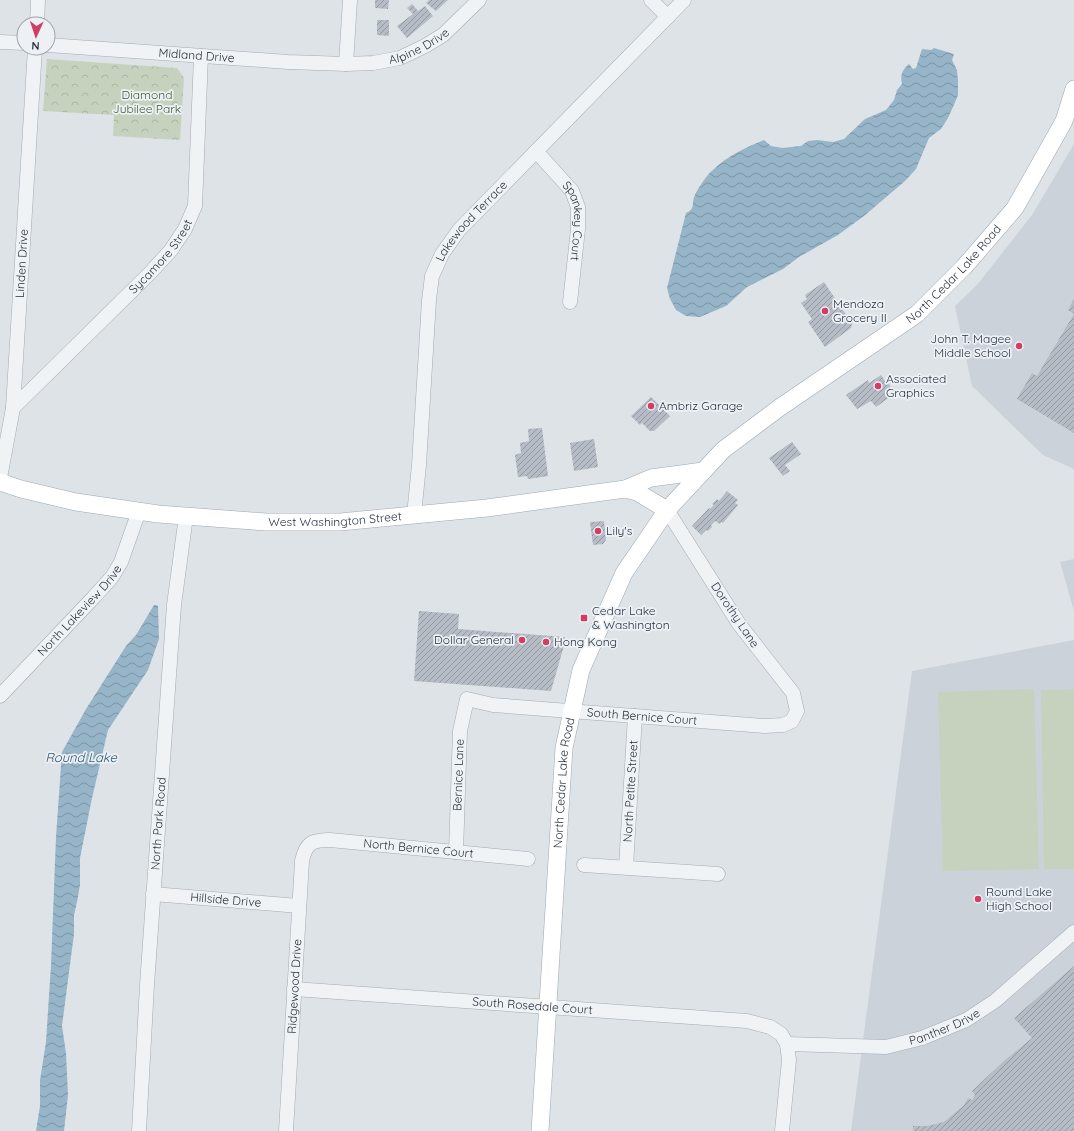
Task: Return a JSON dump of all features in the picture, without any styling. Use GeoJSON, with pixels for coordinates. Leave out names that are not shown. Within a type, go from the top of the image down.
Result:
{"type":"FeatureCollection","features":[{"type":"Feature","properties":{"kind":"main road","name":"North Cedar Lake Road"},"geometry":{"type":"LineString","coordinates":[[540,1131],[564,748],[581,670],[624,573],[667,510],[723,450],[779,408],[918,314],[964,267],[1015,208],[1070,112],[1074,89]]}},
{"type":"Feature","properties":{"kind":"main road"},"geometry":{"type":"LineString","coordinates":[[625,489],[651,478],[703,471]]}},
{"type":"Feature","properties":{"kind":"main road","name":"West Washington Street"},"geometry":{"type":"LineString","coordinates":[[0,482],[21,489],[76,502],[158,514],[260,522],[340,522],[487,508],[625,489],[637,492],[667,510]]}},
{"type":"Feature","properties":{"kind":"street"},"geometry":{"type":"LineString","coordinates":[[37,16],[38,0]]}},
{"type":"Feature","properties":{"kind":"street"},"geometry":{"type":"LineString","coordinates":[[346,64],[350,0]]}},
{"type":"Feature","properties":{"kind":"street","name":"Alpine Drive"},"geometry":{"type":"LineString","coordinates":[[346,64],[373,63],[400,58],[425,46],[443,35],[478,0]]}},
{"type":"Feature","properties":{"kind":"street"},"geometry":{"type":"LineString","coordinates":[[651,0],[668,17]]}},
{"type":"Feature","properties":{"kind":"street","name":"Lakewood Terrace"},"geometry":{"type":"LineString","coordinates":[[414,515],[419,465],[429,300],[432,276],[442,254],[459,230],[684,0]]}},
{"type":"Feature","properties":{"kind":"street"},"geometry":{"type":"LineString","coordinates":[[0,42],[16,43]]}},
{"type":"Feature","properties":{"kind":"street","name":"Midland Drive"},"geometry":{"type":"LineString","coordinates":[[56,46],[288,62],[346,64]]}},
{"type":"Feature","properties":{"kind":"street","name":"Linden Drive"},"geometry":{"type":"LineString","coordinates":[[0,478],[13,408],[35,56]]}},
{"type":"Feature","properties":{"kind":"street","name":"Sycamore Street"},"geometry":{"type":"LineString","coordinates":[[13,408],[150,273],[170,250],[185,229],[195,206],[200,56]]}},
{"type":"Feature","properties":{"kind":"street","name":"Spankey Court"},"geometry":{"type":"LineString","coordinates":[[536,151],[572,191],[578,207],[578,229],[570,302]]}},
{"type":"Feature","properties":{"kind":"street","name":"Dorothy Lane"},"geometry":{"type":"LineString","coordinates":[[667,510],[739,624],[793,693],[797,711],[792,720]]}},
{"type":"Feature","properties":{"kind":"street","name":"North Lakeview Drive"},"geometry":{"type":"LineString","coordinates":[[0,696],[112,577],[121,562],[139,511]]}},
{"type":"Feature","properties":{"kind":"street","name":"North Park Road"},"geometry":{"type":"LineString","coordinates":[[139,1131],[153,894],[174,605],[186,516]]}},
{"type":"Feature","properties":{"kind":"street","name":"South Bernice Court"},"geometry":{"type":"LineString","coordinates":[[467,699],[493,705],[765,726],[783,725],[792,720]]}},
{"type":"Feature","properties":{"kind":"street","name":"Bernice Lane"},"geometry":{"type":"LineString","coordinates":[[456,852],[460,731],[467,699]]}},
{"type":"Feature","properties":{"kind":"street","name":"North Petite Street"},"geometry":{"type":"LineString","coordinates":[[626,868],[635,716]]}},
{"type":"Feature","properties":{"kind":"street","name":"North Bernice Court"},"geometry":{"type":"LineString","coordinates":[[309,844],[318,840],[330,840],[528,859]]}},
{"type":"Feature","properties":{"kind":"street","name":"Ridgewood Drive"},"geometry":{"type":"LineString","coordinates":[[286,1131],[302,861],[304,851],[309,844]]}},
{"type":"Feature","properties":{"kind":"street"},"geometry":{"type":"LineString","coordinates":[[584,865],[718,874]]}},
{"type":"Feature","properties":{"kind":"street","name":"Hillside Drive"},"geometry":{"type":"LineString","coordinates":[[153,894],[299,906]]}},
{"type":"Feature","properties":{"kind":"street","name":"Panther Drive"},"geometry":{"type":"LineString","coordinates":[[787,1044],[886,1047],[922,1038],[966,1020],[995,1001],[1074,932]]}},
{"type":"Feature","properties":{"kind":"street","name":"South Rosedale Court"},"geometry":{"type":"LineString","coordinates":[[294,989],[747,1021],[770,1027],[781,1034],[787,1044]]}},
{"type":"Feature","properties":{"kind":"street"},"geometry":{"type":"LineString","coordinates":[[782,1131],[789,1060],[787,1044]]}},
{"type":"Feature","properties":{"kind":"shaded area","name":"John T. Magee Middle School"},"geometry":{"type":"Polygon","coordinates":[[[1074,144],[1074,469],[1043,455],[972,386],[955,306],[977,285],[1032,215],[1074,144]]]}},
{"type":"Feature","properties":{"kind":"shaded area"},"geometry":{"type":"Polygon","coordinates":[[[1074,559],[1074,611],[1060,562],[1074,559]]]}},
{"type":"Feature","properties":{"kind":"shaded area","name":"Round Lake High School"},"geometry":{"type":"Polygon","coordinates":[[[1074,640],[1074,1131],[851,1131],[912,671],[1074,640]]]}},
{"type":"Feature","properties":{"kind":"green space","name":"Diamond Jubilee Park"},"geometry":{"type":"Polygon","coordinates":[[[47,59],[177,68],[184,78],[180,140],[113,136],[114,115],[43,111],[47,59]]]}},
{"type":"Feature","properties":{"kind":"green space"},"geometry":{"type":"Polygon","coordinates":[[[1034,689],[1039,869],[943,871],[938,692],[1034,689]]]}},
{"type":"Feature","properties":{"kind":"green space"},"geometry":{"type":"Polygon","coordinates":[[[1074,689],[1074,869],[1044,869],[1041,690],[1074,689]]]}},
{"type":"Feature","properties":{"kind":"water"},"geometry":{"type":"Polygon","coordinates":[[[934,48],[954,54],[952,60],[957,70],[958,95],[948,118],[941,129],[929,138],[916,169],[905,181],[864,216],[838,235],[799,257],[783,269],[747,287],[726,306],[700,317],[686,316],[676,310],[670,299],[667,288],[686,213],[691,210],[696,193],[711,172],[730,156],[764,140],[771,146],[782,148],[801,146],[808,141],[817,140],[833,142],[844,139],[865,119],[886,110],[894,100],[897,90],[902,84],[901,75],[905,68],[909,64],[913,69],[916,68],[922,49],[931,50],[934,48]]]}},
{"type":"Feature","properties":{"kind":"water","name":"Round Lake"},"geometry":{"type":"Polygon","coordinates":[[[154,605],[158,606],[159,639],[148,670],[108,730],[80,858],[80,885],[74,915],[74,934],[62,1026],[66,1053],[68,1095],[64,1131],[36,1131],[40,1106],[40,1080],[46,1042],[51,965],[56,837],[62,752],[86,709],[126,646],[136,635],[154,605]]]}},
{"type":"Feature","properties":{"kind":"building"},"geometry":{"type":"Polygon","coordinates":[[[375,0],[389,0],[388,9],[375,8],[375,0]]]}},
{"type":"Feature","properties":{"kind":"building"},"geometry":{"type":"Polygon","coordinates":[[[429,0],[448,0],[436,11],[426,3],[429,0]]]}},
{"type":"Feature","properties":{"kind":"building"},"geometry":{"type":"Polygon","coordinates":[[[412,4],[418,11],[425,6],[433,16],[407,38],[397,26],[413,14],[407,8],[412,4]]]}},
{"type":"Feature","properties":{"kind":"building"},"geometry":{"type":"Polygon","coordinates":[[[377,20],[389,20],[389,36],[377,35],[377,20]]]}},
{"type":"Feature","properties":{"kind":"building","name":"Mendoza Grocery II"},"geometry":{"type":"Polygon","coordinates":[[[824,282],[852,324],[851,328],[825,347],[808,322],[812,319],[801,303],[807,299],[805,295],[824,282]]]}},
{"type":"Feature","properties":{"kind":"building"},"geometry":{"type":"Polygon","coordinates":[[[1074,299],[1074,314],[1068,310],[1074,299]]]}},
{"type":"Feature","properties":{"kind":"building"},"geometry":{"type":"Polygon","coordinates":[[[1074,314],[1074,433],[1017,399],[1032,373],[1037,376],[1074,314]]]}},
{"type":"Feature","properties":{"kind":"building"},"geometry":{"type":"Polygon","coordinates":[[[881,375],[891,387],[889,388],[894,394],[876,407],[871,401],[857,409],[846,395],[868,380],[869,383],[881,375]]]}},
{"type":"Feature","properties":{"kind":"building","name":"Ambriz Garage"},"geometry":{"type":"Polygon","coordinates":[[[651,397],[670,416],[654,431],[650,431],[642,423],[640,425],[631,416],[651,397]]]}},
{"type":"Feature","properties":{"kind":"building"},"geometry":{"type":"Polygon","coordinates":[[[542,428],[548,476],[528,479],[527,476],[518,477],[515,455],[521,453],[520,443],[529,441],[528,429],[542,428]]]}},
{"type":"Feature","properties":{"kind":"building"},"geometry":{"type":"Polygon","coordinates":[[[594,439],[598,467],[574,471],[570,443],[594,439]]]}},
{"type":"Feature","properties":{"kind":"building"},"geometry":{"type":"Polygon","coordinates":[[[792,442],[801,454],[785,465],[790,471],[783,476],[769,458],[792,442]]]}},
{"type":"Feature","properties":{"kind":"building"},"geometry":{"type":"Polygon","coordinates":[[[727,491],[738,500],[735,503],[738,505],[723,523],[721,522],[720,524],[715,521],[708,531],[706,530],[701,535],[692,526],[709,508],[710,509],[714,505],[712,504],[717,499],[719,501],[727,491]]]}},
{"type":"Feature","properties":{"kind":"building","name":"Lily's"},"geometry":{"type":"Polygon","coordinates":[[[604,521],[606,540],[603,544],[593,545],[590,522],[604,521]]]}},
{"type":"Feature","properties":{"kind":"building"},"geometry":{"type":"Polygon","coordinates":[[[419,611],[459,614],[458,629],[565,637],[565,642],[551,691],[414,681],[419,611]]]}},
{"type":"Feature","properties":{"kind":"building"},"geometry":{"type":"Polygon","coordinates":[[[1074,966],[1074,1131],[913,1131],[913,1126],[927,1126],[944,1122],[964,1105],[968,1098],[972,1100],[975,1095],[972,1091],[1004,1061],[1032,1038],[1014,1018],[1074,966]]]}},
{"type":"Feature","properties":{"kind":"place","name":"Mendoza Grocery II"},"geometry":{"type":"Point","coordinates":[825,311]}},
{"type":"Feature","properties":{"kind":"place","name":"John T. Magee Middle School"},"geometry":{"type":"Point","coordinates":[1019,346]}},
{"type":"Feature","properties":{"kind":"place","name":"Associated Graphics"},"geometry":{"type":"Point","coordinates":[878,386]}},
{"type":"Feature","properties":{"kind":"place","name":"Ambriz Garage"},"geometry":{"type":"Point","coordinates":[651,406]}},
{"type":"Feature","properties":{"kind":"place","name":"Lily's"},"geometry":{"type":"Point","coordinates":[598,531]}},
{"type":"Feature","properties":{"kind":"place","name":"Cedar Lake & Washington"},"geometry":{"type":"Point","coordinates":[584,618]}},
{"type":"Feature","properties":{"kind":"place","name":"Dollar General"},"geometry":{"type":"Point","coordinates":[522,640]}},
{"type":"Feature","properties":{"kind":"place","name":"Hong Kong"},"geometry":{"type":"Point","coordinates":[546,642]}},
{"type":"Feature","properties":{"kind":"place","name":"Round Lake High School"},"geometry":{"type":"Point","coordinates":[978,899]}}]}
